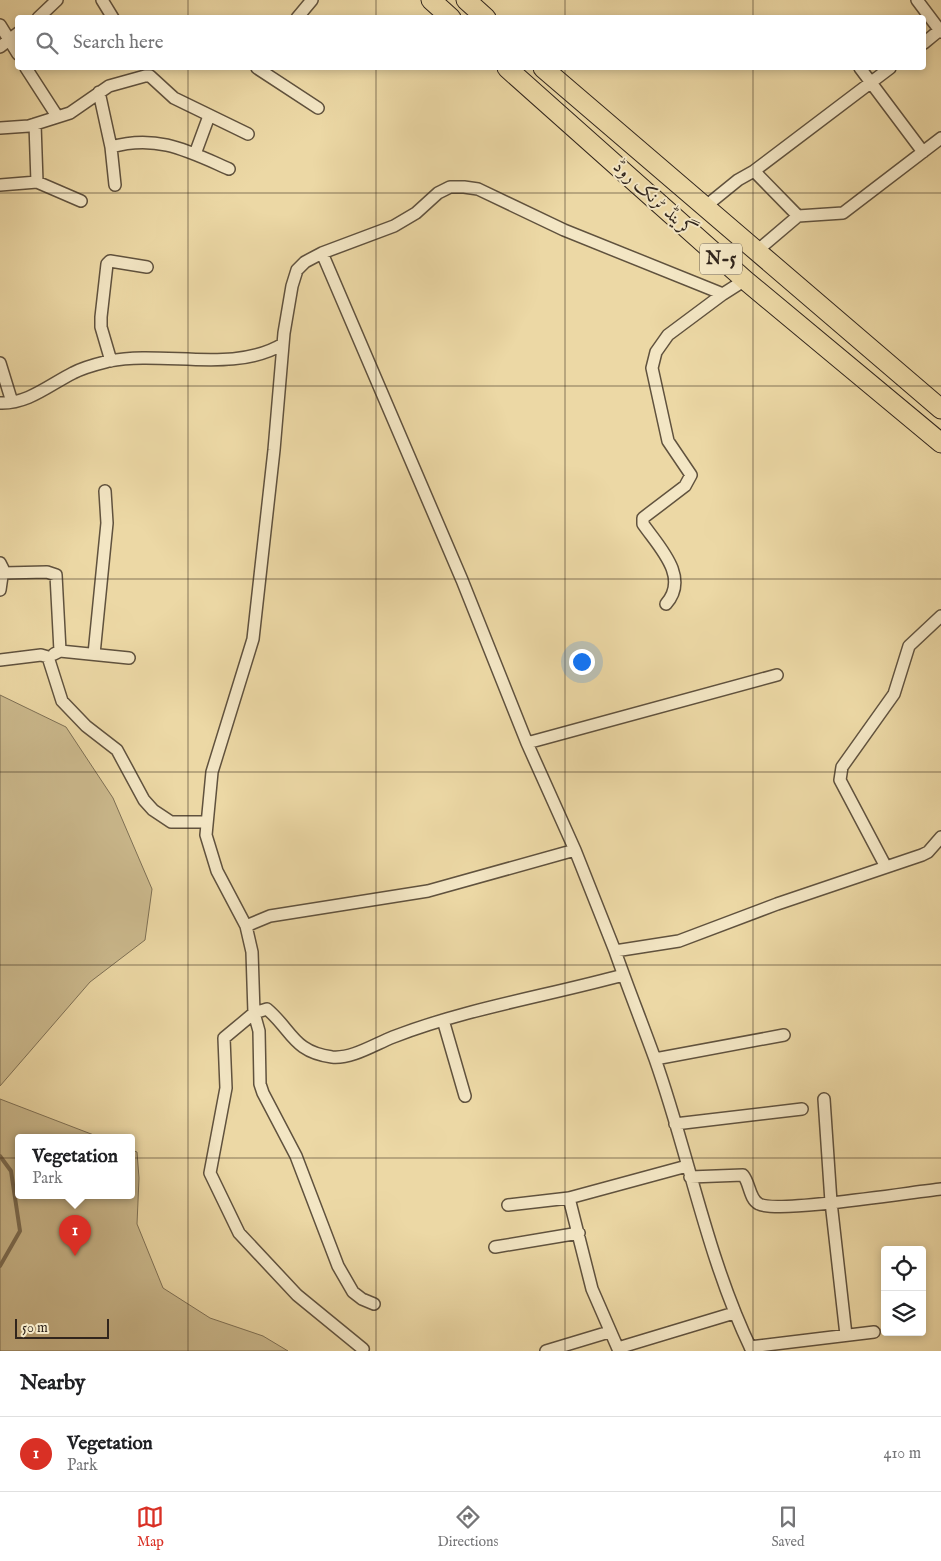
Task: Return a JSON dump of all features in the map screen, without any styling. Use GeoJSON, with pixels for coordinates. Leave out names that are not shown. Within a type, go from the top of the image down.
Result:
{"type":"FeatureCollection","features":[{"type":"Feature","properties":{"kind":"highway"},"geometry":{"type":"LineString","coordinates":[[431,0],[448,15]]}},
{"type":"Feature","properties":{"kind":"highway"},"geometry":{"type":"LineString","coordinates":[[466,0],[483,15]]}},
{"type":"Feature","properties":{"kind":"highway","name":"گرینڈ ٹرنک روڈ"},"geometry":{"type":"LineString","coordinates":[[509,70],[745,280],[941,443]]}},
{"type":"Feature","properties":{"kind":"highway","name":"گرینڈ ٹرنک روڈ"},"geometry":{"type":"LineString","coordinates":[[545,70],[758,250],[941,409]]}},
{"type":"Feature","properties":{"kind":"street"},"geometry":{"type":"LineString","coordinates":[[41,15],[57,0]]}},
{"type":"Feature","properties":{"kind":"street"},"geometry":{"type":"LineString","coordinates":[[102,0],[111,15]]}},
{"type":"Feature","properties":{"kind":"street"},"geometry":{"type":"LineString","coordinates":[[300,15],[312,0]]}},
{"type":"Feature","properties":{"kind":"street"},"geometry":{"type":"LineString","coordinates":[[917,0],[941,30],[926,41]]}},
{"type":"Feature","properties":{"kind":"street"},"geometry":{"type":"LineString","coordinates":[[0,25],[9,40]]}},
{"type":"Feature","properties":{"kind":"street"},"geometry":{"type":"LineString","coordinates":[[27,70],[57,116]]}},
{"type":"Feature","properties":{"kind":"street"},"geometry":{"type":"LineString","coordinates":[[260,70],[318,108]]}},
{"type":"Feature","properties":{"kind":"street"},"geometry":{"type":"LineString","coordinates":[[861,70],[922,152]]}},
{"type":"Feature","properties":{"kind":"street"},"geometry":{"type":"LineString","coordinates":[[706,206],[738,180],[754,171],[887,70]]}},
{"type":"Feature","properties":{"kind":"street"},"geometry":{"type":"LineString","coordinates":[[0,128],[35,124],[70,113],[109,86],[138,77],[147,72],[174,98],[248,134]]}},
{"type":"Feature","properties":{"kind":"street"},"geometry":{"type":"LineString","coordinates":[[99,92],[111,147],[115,185]]}},
{"type":"Feature","properties":{"kind":"street"},"geometry":{"type":"LineString","coordinates":[[195,154],[209,116]]}},
{"type":"Feature","properties":{"kind":"street"},"geometry":{"type":"LineString","coordinates":[[35,124],[37,182]]}},
{"type":"Feature","properties":{"kind":"street"},"geometry":{"type":"LineString","coordinates":[[758,250],[798,216],[843,213],[941,138]]}},
{"type":"Feature","properties":{"kind":"street"},"geometry":{"type":"LineString","coordinates":[[111,147],[127,142],[153,142],[195,154],[229,169]]}},
{"type":"Feature","properties":{"kind":"street"},"geometry":{"type":"LineString","coordinates":[[754,171],[798,216]]}},
{"type":"Feature","properties":{"kind":"street"},"geometry":{"type":"LineString","coordinates":[[0,185],[37,182],[81,200]]}},
{"type":"Feature","properties":{"kind":"street"},"geometry":{"type":"LineString","coordinates":[[374,1304],[362,1299],[354,1292],[338,1266],[296,1156],[263,1093],[260,1084],[259,1031],[254,1013],[252,952],[246,926],[217,871],[206,835],[212,772],[253,639],[274,450],[283,344],[292,286],[297,270],[305,262],[322,253],[394,226],[416,213],[438,193],[450,187],[464,187],[478,190],[564,230],[723,294]]}},
{"type":"Feature","properties":{"kind":"street"},"geometry":{"type":"LineString","coordinates":[[322,253],[462,580],[527,743],[575,850],[615,951],[655,1059],[690,1177],[734,1313],[751,1349],[874,1332]]}},
{"type":"Feature","properties":{"kind":"street"},"geometry":{"type":"LineString","coordinates":[[111,361],[101,327],[107,264],[110,261],[147,266]]}},
{"type":"Feature","properties":{"kind":"street"},"geometry":{"type":"LineString","coordinates":[[666,604],[674,592],[673,568],[644,524],[644,518],[685,486],[691,475],[668,441],[652,368],[656,352],[668,335],[745,280]]}},
{"type":"Feature","properties":{"kind":"street"},"geometry":{"type":"LineString","coordinates":[[0,403],[25,400],[74,373],[111,361],[227,359],[264,353],[283,344]]}},
{"type":"Feature","properties":{"kind":"street"},"geometry":{"type":"LineString","coordinates":[[0,364],[12,402]]}},
{"type":"Feature","properties":{"kind":"street"},"geometry":{"type":"LineString","coordinates":[[94,654],[106,532],[105,491]]}},
{"type":"Feature","properties":{"kind":"street"},"geometry":{"type":"LineString","coordinates":[[0,590],[2,568],[47,572],[56,575],[60,651]]}},
{"type":"Feature","properties":{"kind":"street"},"geometry":{"type":"LineString","coordinates":[[886,867],[840,780],[842,767],[894,694],[909,646],[941,616]]}},
{"type":"Feature","properties":{"kind":"street"},"geometry":{"type":"LineString","coordinates":[[0,660],[41,655],[48,657],[60,651],[129,658]]}},
{"type":"Feature","properties":{"kind":"street"},"geometry":{"type":"LineString","coordinates":[[48,657],[62,701],[86,726],[118,750],[144,800],[153,810],[171,822],[207,822]]}},
{"type":"Feature","properties":{"kind":"street"},"geometry":{"type":"LineString","coordinates":[[527,743],[776,675]]}},
{"type":"Feature","properties":{"kind":"street"},"geometry":{"type":"LineString","coordinates":[[615,951],[679,941],[777,904],[928,852],[941,837]]}},
{"type":"Feature","properties":{"kind":"street"},"geometry":{"type":"LineString","coordinates":[[246,926],[270,916],[428,891],[575,850]]}},
{"type":"Feature","properties":{"kind":"street"},"geometry":{"type":"LineString","coordinates":[[362,1351],[363,1349],[298,1295],[238,1233],[210,1173],[226,1088],[224,1038],[254,1013],[267,1009],[291,1038],[319,1054],[335,1057],[350,1055],[443,1020],[522,998],[623,975]]}},
{"type":"Feature","properties":{"kind":"street"},"geometry":{"type":"LineString","coordinates":[[443,1020],[464,1096]]}},
{"type":"Feature","properties":{"kind":"street"},"geometry":{"type":"LineString","coordinates":[[655,1059],[784,1035]]}},
{"type":"Feature","properties":{"kind":"street"},"geometry":{"type":"LineString","coordinates":[[824,1099],[832,1202],[846,1335]]}},
{"type":"Feature","properties":{"kind":"street"},"geometry":{"type":"LineString","coordinates":[[674,1124],[802,1109]]}},
{"type":"Feature","properties":{"kind":"street"},"geometry":{"type":"LineString","coordinates":[[508,1205],[569,1198],[687,1166]]}},
{"type":"Feature","properties":{"kind":"street"},"geometry":{"type":"LineString","coordinates":[[690,1177],[743,1175],[747,1180],[754,1200],[761,1206],[794,1207],[941,1189]]}},
{"type":"Feature","properties":{"kind":"street"},"geometry":{"type":"LineString","coordinates":[[569,1198],[592,1289],[618,1350],[734,1313]]}},
{"type":"Feature","properties":{"kind":"street"},"geometry":{"type":"LineString","coordinates":[[495,1247],[579,1233]]}},
{"type":"Feature","properties":{"kind":"street"},"geometry":{"type":"LineString","coordinates":[[546,1351],[609,1332]]}},
{"type":"Feature","properties":{"kind":"shaded area"},"geometry":{"type":"Polygon","coordinates":[[[0,695],[66,727],[113,798],[152,889],[145,940],[90,982],[0,1086],[0,695]]]}},
{"type":"Feature","properties":{"kind":"shaded area"},"geometry":{"type":"Polygon","coordinates":[[[0,1099],[91,1134],[15,1134],[15,1199],[135,1199],[135,1151],[137,1152],[139,1178],[137,1224],[163,1288],[210,1318],[263,1336],[288,1351],[0,1351],[0,1099]]]}},
{"type":"Feature","properties":{"kind":"waterway"},"geometry":{"type":"LineString","coordinates":[[0,1156],[11,1171],[15,1198]]}},
{"type":"Feature","properties":{"kind":"waterway"},"geometry":{"type":"LineString","coordinates":[[0,1266],[20,1231],[15,1199]]}},
{"type":"Feature","properties":{"kind":"place","name":"Vegetation"},"geometry":{"type":"Point","coordinates":[75,1256]}}]}
